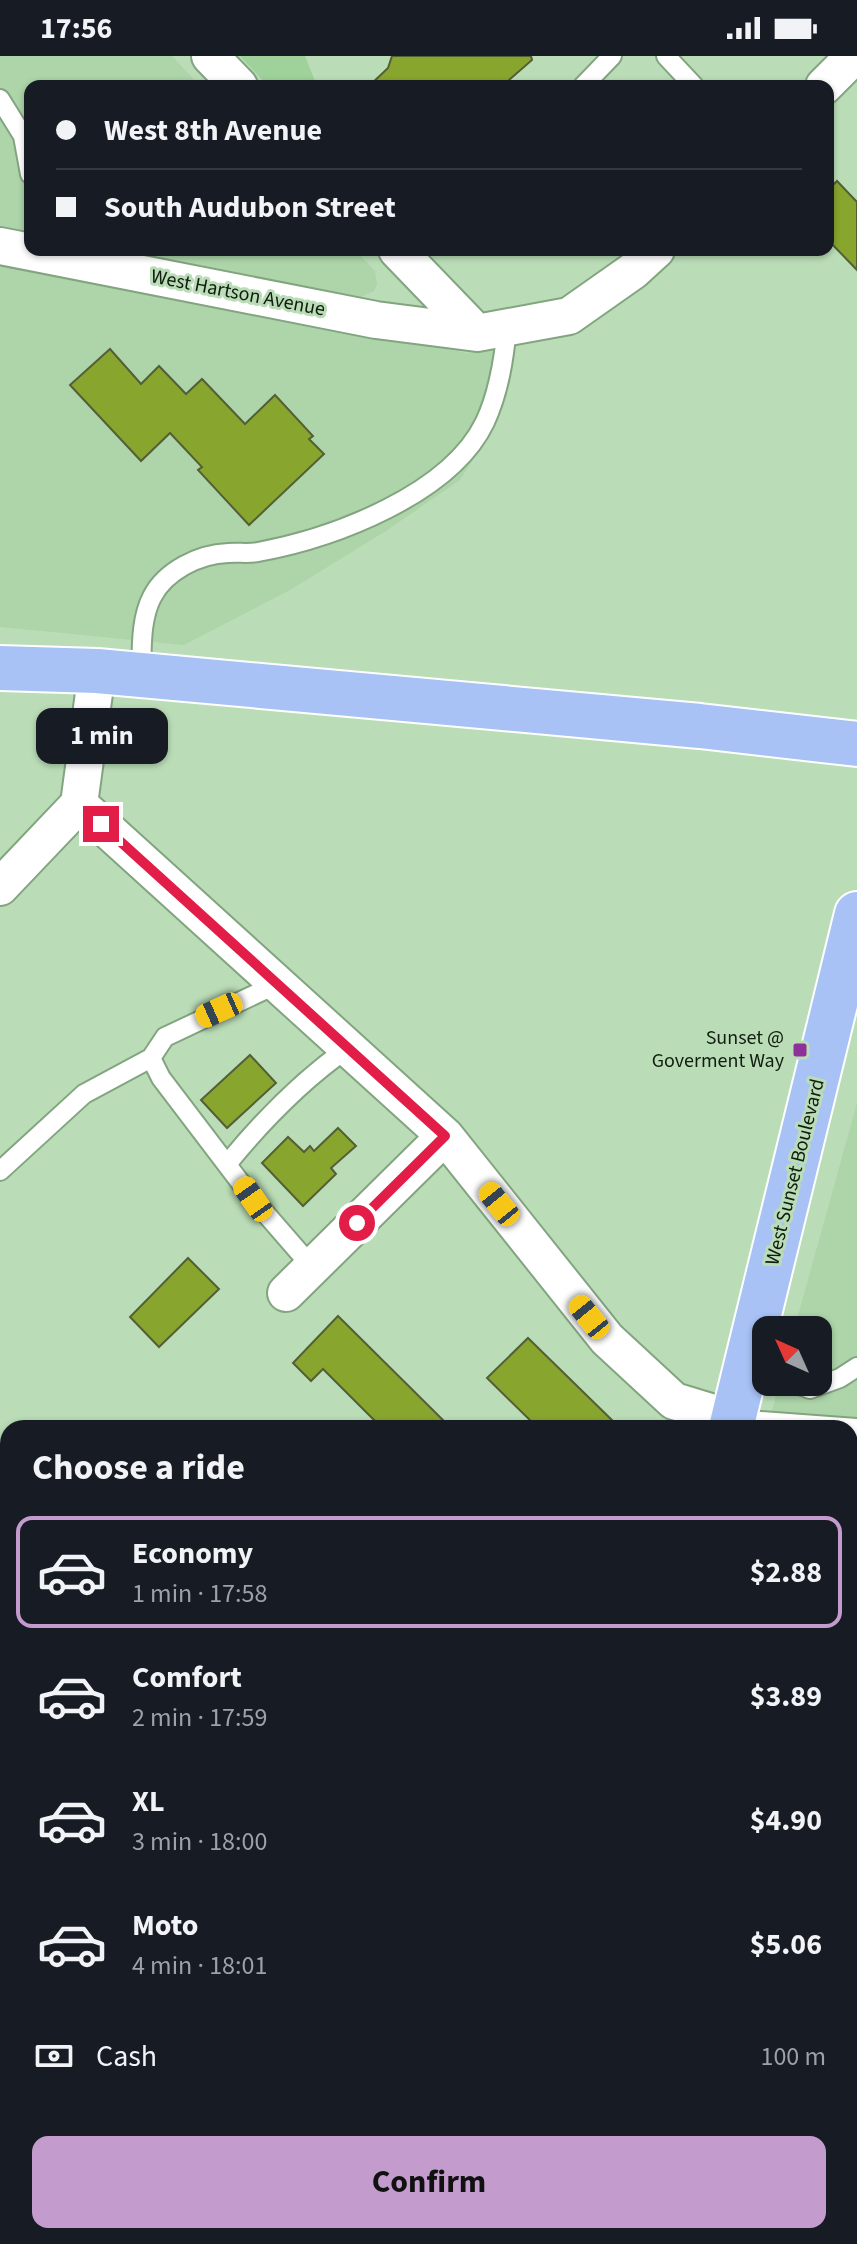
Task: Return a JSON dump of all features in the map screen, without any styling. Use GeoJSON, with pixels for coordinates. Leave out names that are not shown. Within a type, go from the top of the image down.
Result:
{"type":"FeatureCollection","features":[{"type":"Feature","properties":{"kind":"main road"},"geometry":{"type":"LineString","coordinates":[[0,668],[97,671],[700,726],[857,744]]}},
{"type":"Feature","properties":{"kind":"main road","name":"West Sunset Boulevard"},"geometry":{"type":"LineString","coordinates":[[769,1316],[857,914]]}},
{"type":"Feature","properties":{"kind":"main road","name":"West Sunset Boulevard"},"geometry":{"type":"LineString","coordinates":[[734,1420],[752,1382]]}},
{"type":"Feature","properties":{"kind":"street"},"geometry":{"type":"LineString","coordinates":[[210,56],[233,80]]}},
{"type":"Feature","properties":{"kind":"street"},"geometry":{"type":"LineString","coordinates":[[830,80],[854,56]]}},
{"type":"Feature","properties":{"kind":"street","name":"West Hartson Avenue"},"geometry":{"type":"LineString","coordinates":[[0,246],[24,250]]}},
{"type":"Feature","properties":{"kind":"street","name":"West Hartson Avenue"},"geometry":{"type":"LineString","coordinates":[[58,256],[376,320],[492,330],[569,316],[649,256]]}},
{"type":"Feature","properties":{"kind":"street"},"geometry":{"type":"LineString","coordinates":[[404,256],[492,330]]}},
{"type":"Feature","properties":{"kind":"street"},"geometry":{"type":"LineString","coordinates":[[0,887],[79,804],[97,671]]}},
{"type":"Feature","properties":{"kind":"street"},"geometry":{"type":"LineString","coordinates":[[79,804],[445,1136],[607,1339],[674,1401],[722,1420]]}},
{"type":"Feature","properties":{"kind":"street"},"geometry":{"type":"LineString","coordinates":[[286,1293],[445,1136]]}},
{"type":"Feature","properties":{"kind":"lane"},"geometry":{"type":"LineString","coordinates":[[589,80],[612,56]]}},
{"type":"Feature","properties":{"kind":"lane"},"geometry":{"type":"LineString","coordinates":[[666,56],[688,80]]}},
{"type":"Feature","properties":{"kind":"lane"},"geometry":{"type":"LineString","coordinates":[[0,99],[24,141]]}},
{"type":"Feature","properties":{"kind":"lane"},"geometry":{"type":"LineString","coordinates":[[141,675],[143,631],[151,597],[178,568],[224,553],[254,553],[291,544],[376,515],[422,488],[462,457],[485,422],[503,366],[492,330]]}},
{"type":"Feature","properties":{"kind":"lane"},"geometry":{"type":"LineString","coordinates":[[0,1171],[84,1094],[151,1058],[165,1037],[277,984]]}},
{"type":"Feature","properties":{"kind":"lane"},"geometry":{"type":"LineString","coordinates":[[228,1163],[270,1113],[316,1071],[348,1048]]}},
{"type":"Feature","properties":{"kind":"lane"},"geometry":{"type":"LineString","coordinates":[[151,1058],[161,1078],[253,1199],[312,1267]]}},
{"type":"Feature","properties":{"kind":"lane"},"geometry":{"type":"LineString","coordinates":[[832,1381],[857,1367]]}},
{"type":"Feature","properties":{"kind":"shaded area"},"geometry":{"type":"Polygon","coordinates":[[[0,56],[172,56],[194,80],[24,80],[24,231],[0,226],[0,56]]]}},
{"type":"Feature","properties":{"kind":"shaded area"},"geometry":{"type":"Polygon","coordinates":[[[240,56],[305,56],[315,80],[262,80],[240,56]]]}},
{"type":"Feature","properties":{"kind":"shaded area"},"geometry":{"type":"Polygon","coordinates":[[[153,256],[361,256],[375,271],[377,284],[374,291],[361,297],[153,256]]]}},
{"type":"Feature","properties":{"kind":"shaded area"},"geometry":{"type":"Polygon","coordinates":[[[14,266],[467,353],[511,347],[498,420],[460,480],[386,531],[290,590],[184,645],[0,627],[0,267],[14,266]]]}},
{"type":"Feature","properties":{"kind":"shaded area"},"geometry":{"type":"Polygon","coordinates":[[[857,1103],[857,1420],[769,1420],[776,1396],[832,1396],[832,1316],[798,1316],[857,1103]]]}},
{"type":"Feature","properties":{"kind":"building"},"geometry":{"type":"Polygon","coordinates":[[[392,56],[531,56],[532,60],[509,80],[375,80],[388,68],[392,56]]]}},
{"type":"Feature","properties":{"kind":"building"},"geometry":{"type":"Polygon","coordinates":[[[837,181],[857,202],[857,270],[834,246],[834,184],[837,181]]]}},
{"type":"Feature","properties":{"kind":"building"},"geometry":{"type":"Polygon","coordinates":[[[110,349],[141,384],[159,366],[186,394],[202,379],[245,424],[275,395],[313,436],[309,439],[324,454],[249,525],[198,470],[202,467],[170,433],[141,461],[70,385],[110,349]]]}},
{"type":"Feature","properties":{"kind":"building"},"geometry":{"type":"Polygon","coordinates":[[[250,1055],[276,1083],[227,1128],[201,1100],[250,1055]]]}},
{"type":"Feature","properties":{"kind":"building"},"geometry":{"type":"Polygon","coordinates":[[[338,1128],[356,1146],[331,1168],[336,1174],[303,1206],[262,1163],[288,1137],[304,1152],[310,1146],[314,1151],[338,1128]]]}},
{"type":"Feature","properties":{"kind":"building"},"geometry":{"type":"Polygon","coordinates":[[[188,1258],[219,1289],[159,1347],[130,1317],[188,1258]]]}},
{"type":"Feature","properties":{"kind":"building"},"geometry":{"type":"Polygon","coordinates":[[[338,1316],[443,1420],[374,1420],[323,1369],[311,1381],[293,1363],[338,1316]]]}},
{"type":"Feature","properties":{"kind":"building"},"geometry":{"type":"Polygon","coordinates":[[[528,1338],[612,1420],[530,1420],[487,1378],[528,1338]]]}},
{"type":"Feature","properties":{"kind":"place","name":"Sunset @ Goverment Way"},"geometry":{"type":"Point","coordinates":[800,1050]}},
{"type":"Feature","properties":{"kind":"route"},"geometry":{"type":"LineString","coordinates":[[101,824],[445,1136],[357,1223]]}}]}
